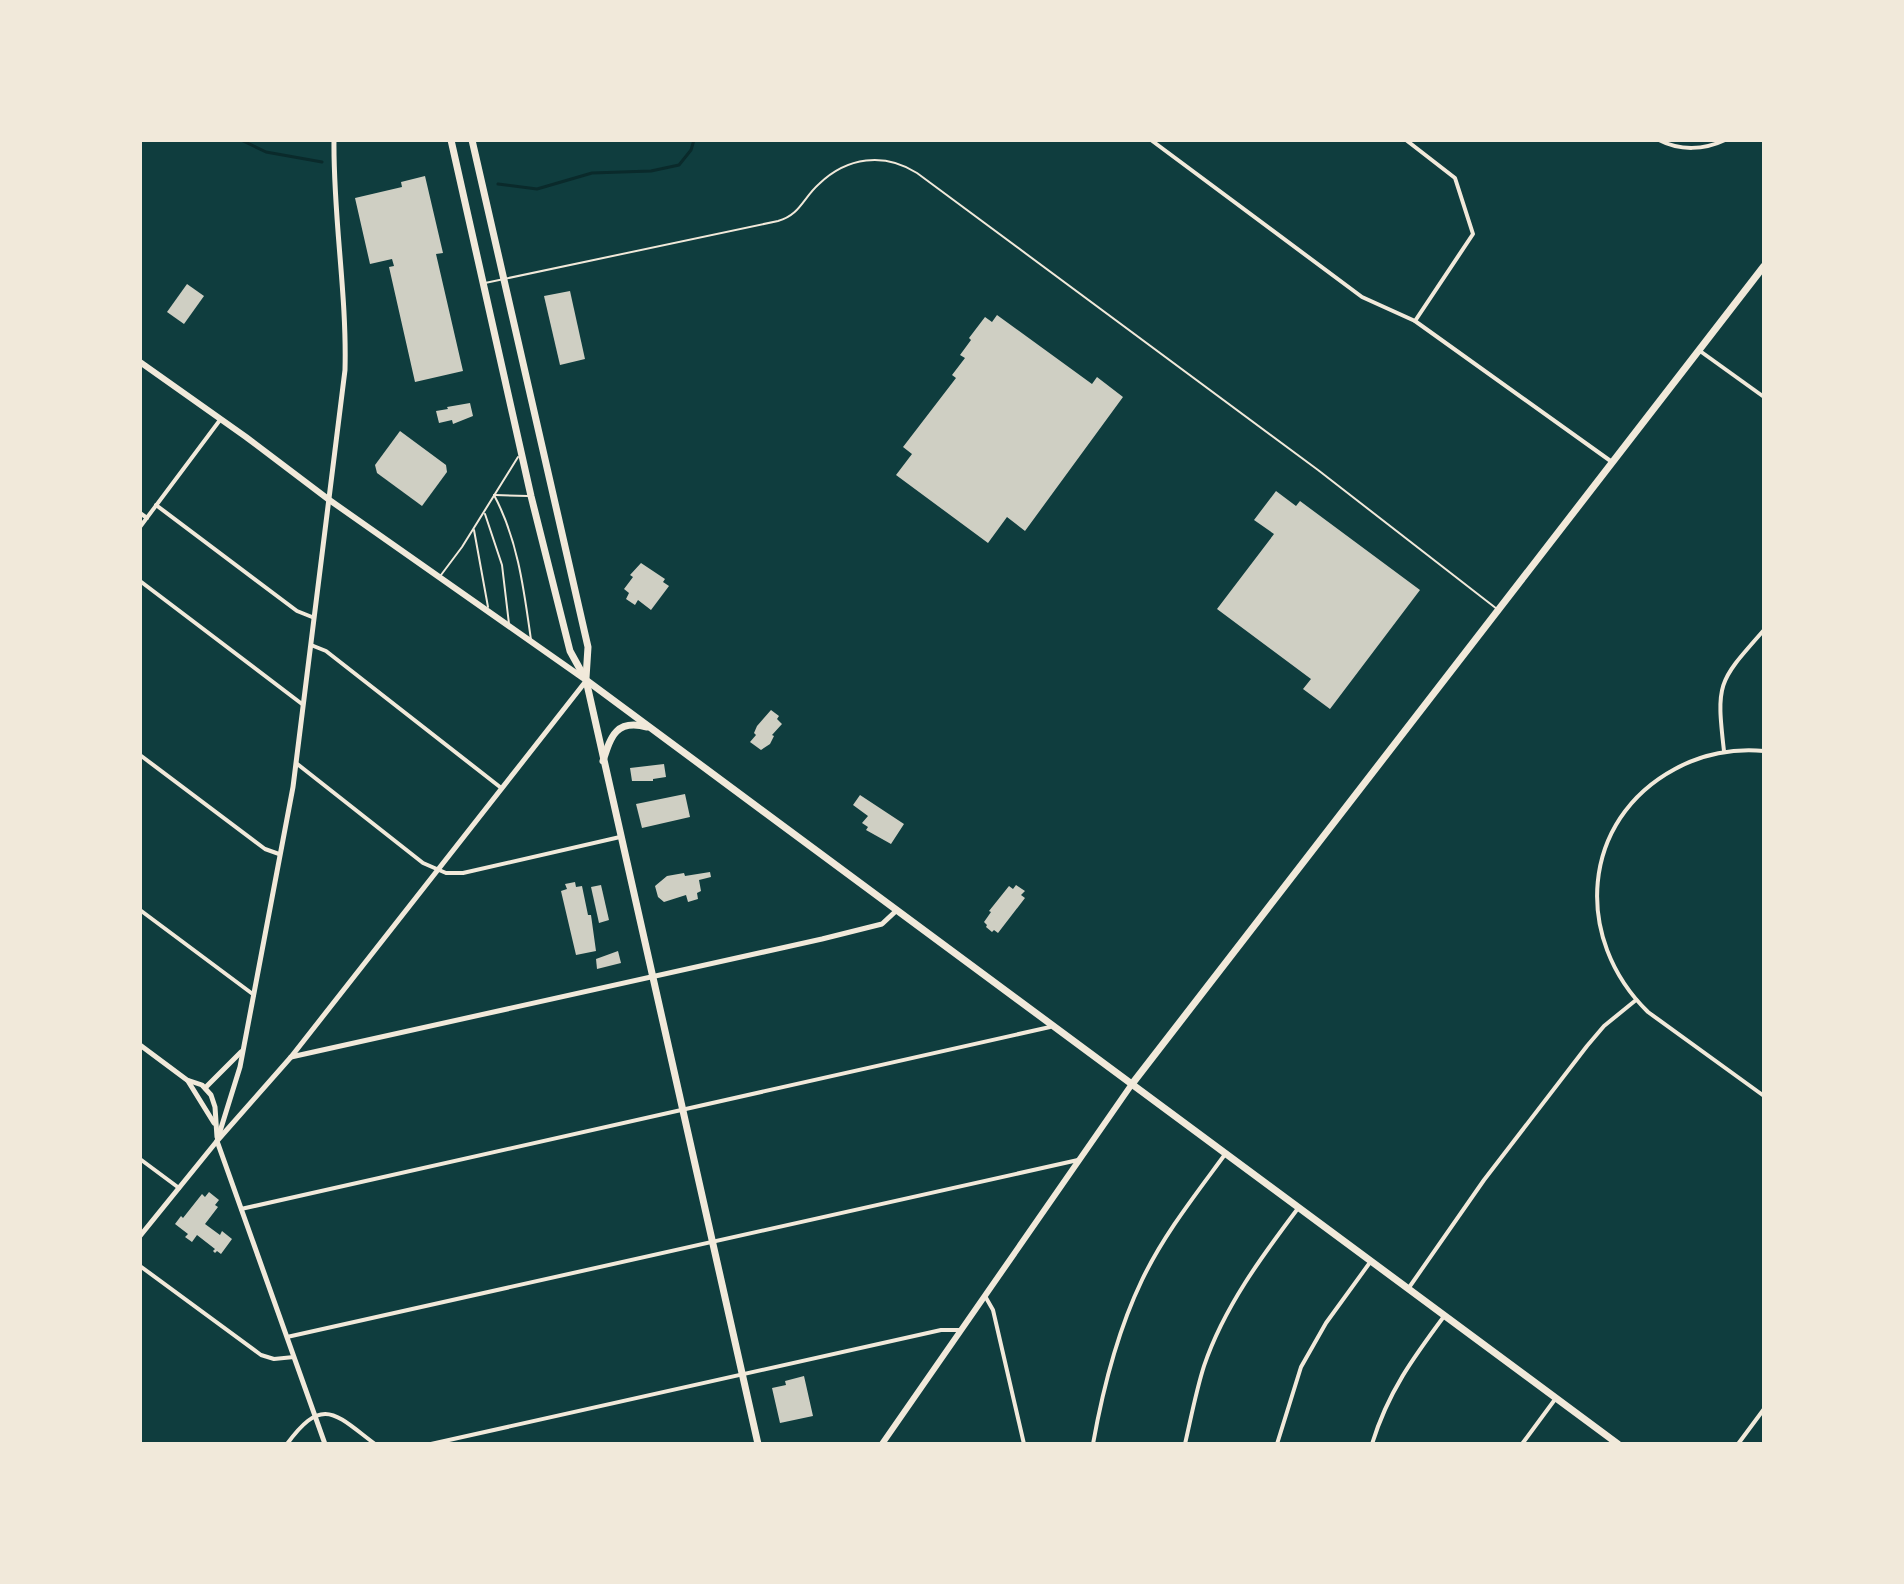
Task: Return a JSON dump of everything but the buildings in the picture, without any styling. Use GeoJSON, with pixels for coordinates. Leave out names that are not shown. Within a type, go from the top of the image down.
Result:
{"type":"FeatureCollection","features":[{"type":"Feature","properties":{"kind":"main road"},"geometry":{"type":"LineString","coordinates":[[451,140],[531,496],[570,651],[586,680]]}},
{"type":"Feature","properties":{"kind":"main road"},"geometry":{"type":"LineString","coordinates":[[472,140],[588,647],[586,680],[603,761],[758,1444]]}},
{"type":"Feature","properties":{"kind":"main road"},"geometry":{"type":"LineString","coordinates":[[882,1444],[1132,1084],[1764,266]]}},
{"type":"Feature","properties":{"kind":"main road"},"geometry":{"type":"LineString","coordinates":[[140,362],[328,499],[586,680],[1618,1444]]}},
{"type":"Feature","properties":{"kind":"main road"},"geometry":{"type":"LineString","coordinates":[[603,761],[615,731],[632,725],[650,728]]}},
{"type":"Feature","properties":{"kind":"street"},"geometry":{"type":"LineString","coordinates":[[217,1141],[243,1051],[296,763],[345,370],[334,140]]}},
{"type":"Feature","properties":{"kind":"street"},"geometry":{"type":"LineString","coordinates":[[1151,140],[1362,297],[1415,321],[1614,464]]}},
{"type":"Feature","properties":{"kind":"street"},"geometry":{"type":"LineString","coordinates":[[1406,140],[1455,178],[1473,234],[1415,321]]}},
{"type":"Feature","properties":{"kind":"street"},"geometry":{"type":"LineString","coordinates":[[1659,140],[1668,145],[1696,148],[1725,140]]}},
{"type":"Feature","properties":{"kind":"street"},"geometry":{"type":"LineString","coordinates":[[1700,351],[1764,397]]}},
{"type":"Feature","properties":{"kind":"street"},"geometry":{"type":"LineString","coordinates":[[140,527],[221,419]]}},
{"type":"Feature","properties":{"kind":"street"},"geometry":{"type":"LineString","coordinates":[[156,505],[297,611],[312,617]]}},
{"type":"Feature","properties":{"kind":"street"},"geometry":{"type":"LineString","coordinates":[[140,513],[147,518]]}},
{"type":"Feature","properties":{"kind":"street"},"geometry":{"type":"LineString","coordinates":[[140,581],[302,704]]}},
{"type":"Feature","properties":{"kind":"street"},"geometry":{"type":"LineString","coordinates":[[1724,751],[1718,701],[1722,684],[1731,668],[1764,630]]}},
{"type":"Feature","properties":{"kind":"street"},"geometry":{"type":"LineString","coordinates":[[309,644],[326,651],[500,787]]}},
{"type":"Feature","properties":{"kind":"street"},"geometry":{"type":"LineString","coordinates":[[140,1236],[291,1057],[586,680]]}},
{"type":"Feature","properties":{"kind":"street"},"geometry":{"type":"LineString","coordinates":[[1764,751],[1724,751],[1687,762],[1660,777],[1634,799],[1608,841],[1600,864],[1596,900],[1602,938],[1636,1000],[1764,1096]]}},
{"type":"Feature","properties":{"kind":"street"},"geometry":{"type":"LineString","coordinates":[[140,755],[265,849],[279,854]]}},
{"type":"Feature","properties":{"kind":"street"},"geometry":{"type":"LineString","coordinates":[[296,763],[436,870],[463,873],[620,837]]}},
{"type":"Feature","properties":{"kind":"street"},"geometry":{"type":"LineString","coordinates":[[140,910],[254,995]]}},
{"type":"Feature","properties":{"kind":"street"},"geometry":{"type":"LineString","coordinates":[[291,1057],[882,924],[898,910]]}},
{"type":"Feature","properties":{"kind":"street"},"geometry":{"type":"LineString","coordinates":[[1408,1289],[1484,1180],[1587,1046],[1604,1026],[1636,1000]]}},
{"type":"Feature","properties":{"kind":"street"},"geometry":{"type":"LineString","coordinates":[[241,1209],[1054,1026]]}},
{"type":"Feature","properties":{"kind":"street"},"geometry":{"type":"LineString","coordinates":[[140,1045],[187,1080],[202,1085],[211,1095],[215,1107],[217,1141],[325,1444]]}},
{"type":"Feature","properties":{"kind":"street"},"geometry":{"type":"LineString","coordinates":[[205,1088],[243,1051]]}},
{"type":"Feature","properties":{"kind":"street"},"geometry":{"type":"LineString","coordinates":[[187,1080],[215,1124]]}},
{"type":"Feature","properties":{"kind":"street"},"geometry":{"type":"LineString","coordinates":[[1093,1444],[1117,1342],[1142,1279],[1175,1224],[1226,1153]]}},
{"type":"Feature","properties":{"kind":"street"},"geometry":{"type":"LineString","coordinates":[[140,1159],[179,1188]]}},
{"type":"Feature","properties":{"kind":"street"},"geometry":{"type":"LineString","coordinates":[[287,1337],[1078,1160]]}},
{"type":"Feature","properties":{"kind":"street"},"geometry":{"type":"LineString","coordinates":[[1185,1444],[1205,1363],[1225,1316],[1256,1266],[1299,1207]]}},
{"type":"Feature","properties":{"kind":"street"},"geometry":{"type":"LineString","coordinates":[[1277,1444],[1301,1367],[1326,1323],[1371,1261]]}},
{"type":"Feature","properties":{"kind":"street"},"geometry":{"type":"LineString","coordinates":[[140,1266],[261,1355],[274,1359],[294,1357]]}},
{"type":"Feature","properties":{"kind":"street"},"geometry":{"type":"LineString","coordinates":[[984,1295],[993,1310],[1024,1444]]}},
{"type":"Feature","properties":{"kind":"street"},"geometry":{"type":"LineString","coordinates":[[1372,1444],[1384,1407],[1401,1375],[1445,1315]]}},
{"type":"Feature","properties":{"kind":"street"},"geometry":{"type":"LineString","coordinates":[[431,1444],[941,1330],[959,1330]]}},
{"type":"Feature","properties":{"kind":"street"},"geometry":{"type":"LineString","coordinates":[[1522,1444],[1556,1398]]}},
{"type":"Feature","properties":{"kind":"street"},"geometry":{"type":"LineString","coordinates":[[1738,1444],[1764,1409]]}},
{"type":"Feature","properties":{"kind":"street"},"geometry":{"type":"LineString","coordinates":[[287,1444],[300,1427],[315,1415],[336,1415],[375,1444]]}},
{"type":"Feature","properties":{"kind":"lane"},"geometry":{"type":"LineString","coordinates":[[484,283],[778,221],[798,211],[819,184],[843,166],[869,160],[896,163],[917,173],[1168,358],[1498,610]]}},
{"type":"Feature","properties":{"kind":"lane"},"geometry":{"type":"LineString","coordinates":[[440,577],[474,529],[521,452]]}},
{"type":"Feature","properties":{"kind":"lane"},"geometry":{"type":"LineString","coordinates":[[494,495],[531,496]]}},
{"type":"Feature","properties":{"kind":"lane"},"geometry":{"type":"LineString","coordinates":[[494,495],[508,522],[519,561],[531,641]]}},
{"type":"Feature","properties":{"kind":"lane"},"geometry":{"type":"LineString","coordinates":[[485,512],[502,565],[509,626]]}},
{"type":"Feature","properties":{"kind":"lane"},"geometry":{"type":"LineString","coordinates":[[474,529],[489,612]]}},
{"type":"Feature","properties":{"kind":"waterway"},"geometry":{"type":"LineString","coordinates":[[241,140],[266,152],[322,162]]}},
{"type":"Feature","properties":{"kind":"waterway"},"geometry":{"type":"LineString","coordinates":[[498,184],[537,189],[592,173],[651,171],[679,165],[691,150],[694,140]]}}]}
